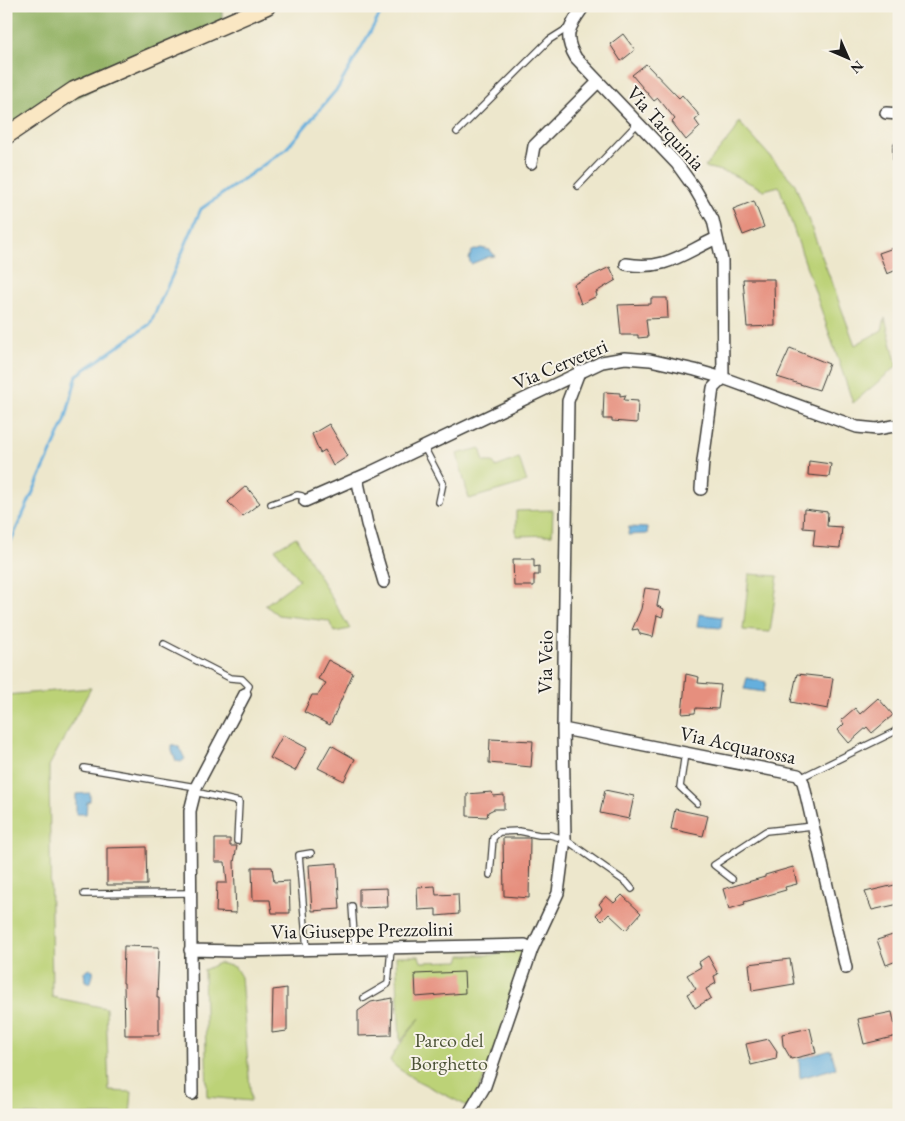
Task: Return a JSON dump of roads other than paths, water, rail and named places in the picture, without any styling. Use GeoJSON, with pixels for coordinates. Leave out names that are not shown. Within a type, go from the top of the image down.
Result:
{"type":"FeatureCollection","features":[{"type":"Feature","properties":{"kind":"street"},"geometry":{"type":"LineString","coordinates":[[6,136],[74,90],[267,6]]}},
{"type":"Feature","properties":{"kind":"street"},"geometry":{"type":"LineString","coordinates":[[570,27],[584,6]]}},
{"type":"Feature","properties":{"kind":"street","name":"Via Tarquinia"},"geometry":{"type":"LineString","coordinates":[[570,27],[568,45],[576,58],[677,164],[695,189],[713,220],[722,260],[724,378]]}},
{"type":"Feature","properties":{"kind":"street"},"geometry":{"type":"LineString","coordinates":[[531,163],[534,146],[598,82]]}},
{"type":"Feature","properties":{"kind":"street"},"geometry":{"type":"LineString","coordinates":[[886,113],[899,114]]}},
{"type":"Feature","properties":{"kind":"street"},"geometry":{"type":"LineString","coordinates":[[899,148],[899,171]]}},
{"type":"Feature","properties":{"kind":"street"},"geometry":{"type":"LineString","coordinates":[[626,264],[655,266],[677,259],[698,246],[717,238]]}},
{"type":"Feature","properties":{"kind":"street","name":"Via Cerveteri"},"geometry":{"type":"LineString","coordinates":[[305,500],[424,447],[602,362],[625,358],[650,360],[724,378],[857,427],[877,429],[899,425]]}},
{"type":"Feature","properties":{"kind":"street","name":"Via Veio"},"geometry":{"type":"LineString","coordinates":[[468,1115],[485,1086],[532,949],[558,893],[565,840],[563,730],[568,401],[580,372]]}},
{"type":"Feature","properties":{"kind":"street"},"geometry":{"type":"LineString","coordinates":[[701,489],[713,388],[724,378]]}},
{"type":"Feature","properties":{"kind":"street"},"geometry":{"type":"LineString","coordinates":[[357,478],[367,524],[384,582]]}},
{"type":"Feature","properties":{"kind":"street"},"geometry":{"type":"LineString","coordinates":[[192,1094],[190,811],[195,789],[245,694]]}},
{"type":"Feature","properties":{"kind":"street","name":"Via Acquarossa"},"geometry":{"type":"LineString","coordinates":[[563,730],[798,775],[803,782],[846,968]]}},
{"type":"Feature","properties":{"kind":"street","name":"Via Giuseppe Prezzolini"},"geometry":{"type":"LineString","coordinates":[[190,950],[307,950],[525,945],[532,949]]}},
{"type":"Feature","properties":{"kind":"lane"},"geometry":{"type":"LineString","coordinates":[[457,132],[550,40],[570,27]]}},
{"type":"Feature","properties":{"kind":"lane"},"geometry":{"type":"LineString","coordinates":[[578,186],[638,124]]}},
{"type":"Feature","properties":{"kind":"lane"},"geometry":{"type":"LineString","coordinates":[[424,447],[443,483],[439,502]]}},
{"type":"Feature","properties":{"kind":"lane"},"geometry":{"type":"LineString","coordinates":[[272,504],[297,495],[302,496],[305,500]]}},
{"type":"Feature","properties":{"kind":"lane"},"geometry":{"type":"LineString","coordinates":[[164,644],[230,678],[242,679],[249,686],[245,694]]}},
{"type":"Feature","properties":{"kind":"lane"},"geometry":{"type":"LineString","coordinates":[[800,778],[894,732],[899,727]]}},
{"type":"Feature","properties":{"kind":"lane"},"geometry":{"type":"LineString","coordinates":[[685,753],[680,788],[697,803]]}},
{"type":"Feature","properties":{"kind":"lane"},"geometry":{"type":"LineString","coordinates":[[84,768],[195,789],[238,802],[237,841]]}},
{"type":"Feature","properties":{"kind":"lane"},"geometry":{"type":"LineString","coordinates":[[732,879],[714,866],[766,831],[813,826]]}},
{"type":"Feature","properties":{"kind":"lane"},"geometry":{"type":"LineString","coordinates":[[490,875],[493,838],[499,832],[518,831],[550,835],[565,840],[627,883],[632,889]]}},
{"type":"Feature","properties":{"kind":"lane"},"geometry":{"type":"LineString","coordinates":[[307,950],[299,855],[311,853]]}},
{"type":"Feature","properties":{"kind":"lane"},"geometry":{"type":"LineString","coordinates":[[84,894],[190,893]]}},
{"type":"Feature","properties":{"kind":"lane"},"geometry":{"type":"LineString","coordinates":[[352,906],[354,949]]}},
{"type":"Feature","properties":{"kind":"lane"},"geometry":{"type":"LineString","coordinates":[[364,998],[388,984],[391,948]]}},
{"type":"Feature","properties":{"kind":"water"},"geometry":{"type":"Polygon","coordinates":[[[481,248],[490,250],[495,256],[471,264],[469,259],[472,251],[481,248]]]}},
{"type":"Feature","properties":{"kind":"water"},"geometry":{"type":"Polygon","coordinates":[[[629,527],[648,528],[647,534],[628,535],[629,527]]]}},
{"type":"Feature","properties":{"kind":"water"},"geometry":{"type":"Polygon","coordinates":[[[699,614],[722,617],[721,628],[697,626],[699,614]]]}},
{"type":"Feature","properties":{"kind":"water"},"geometry":{"type":"Polygon","coordinates":[[[747,678],[766,682],[764,692],[744,689],[747,678]]]}},
{"type":"Feature","properties":{"kind":"water"},"geometry":{"type":"Polygon","coordinates":[[[172,744],[179,747],[185,759],[181,762],[176,761],[172,744]]]}},
{"type":"Feature","properties":{"kind":"water"},"geometry":{"type":"Polygon","coordinates":[[[90,793],[86,814],[76,814],[76,794],[90,793]]]}},
{"type":"Feature","properties":{"kind":"water"},"geometry":{"type":"Polygon","coordinates":[[[90,969],[93,970],[93,977],[90,983],[85,981],[84,972],[90,969]]]}},
{"type":"Feature","properties":{"kind":"water"},"geometry":{"type":"Polygon","coordinates":[[[831,1050],[836,1068],[800,1078],[799,1059],[831,1050]]]}},
{"type":"Feature","properties":{"kind":"waterway"},"geometry":{"type":"LineString","coordinates":[[6,545],[10,543],[65,421],[77,375],[150,324],[201,209],[286,149],[338,88],[385,6]]}},
{"type":"Feature","properties":{"kind":"park label","name":"Parco del Borghetto"},"geometry":{"type":"Point","coordinates":[449,1052]}}]}
